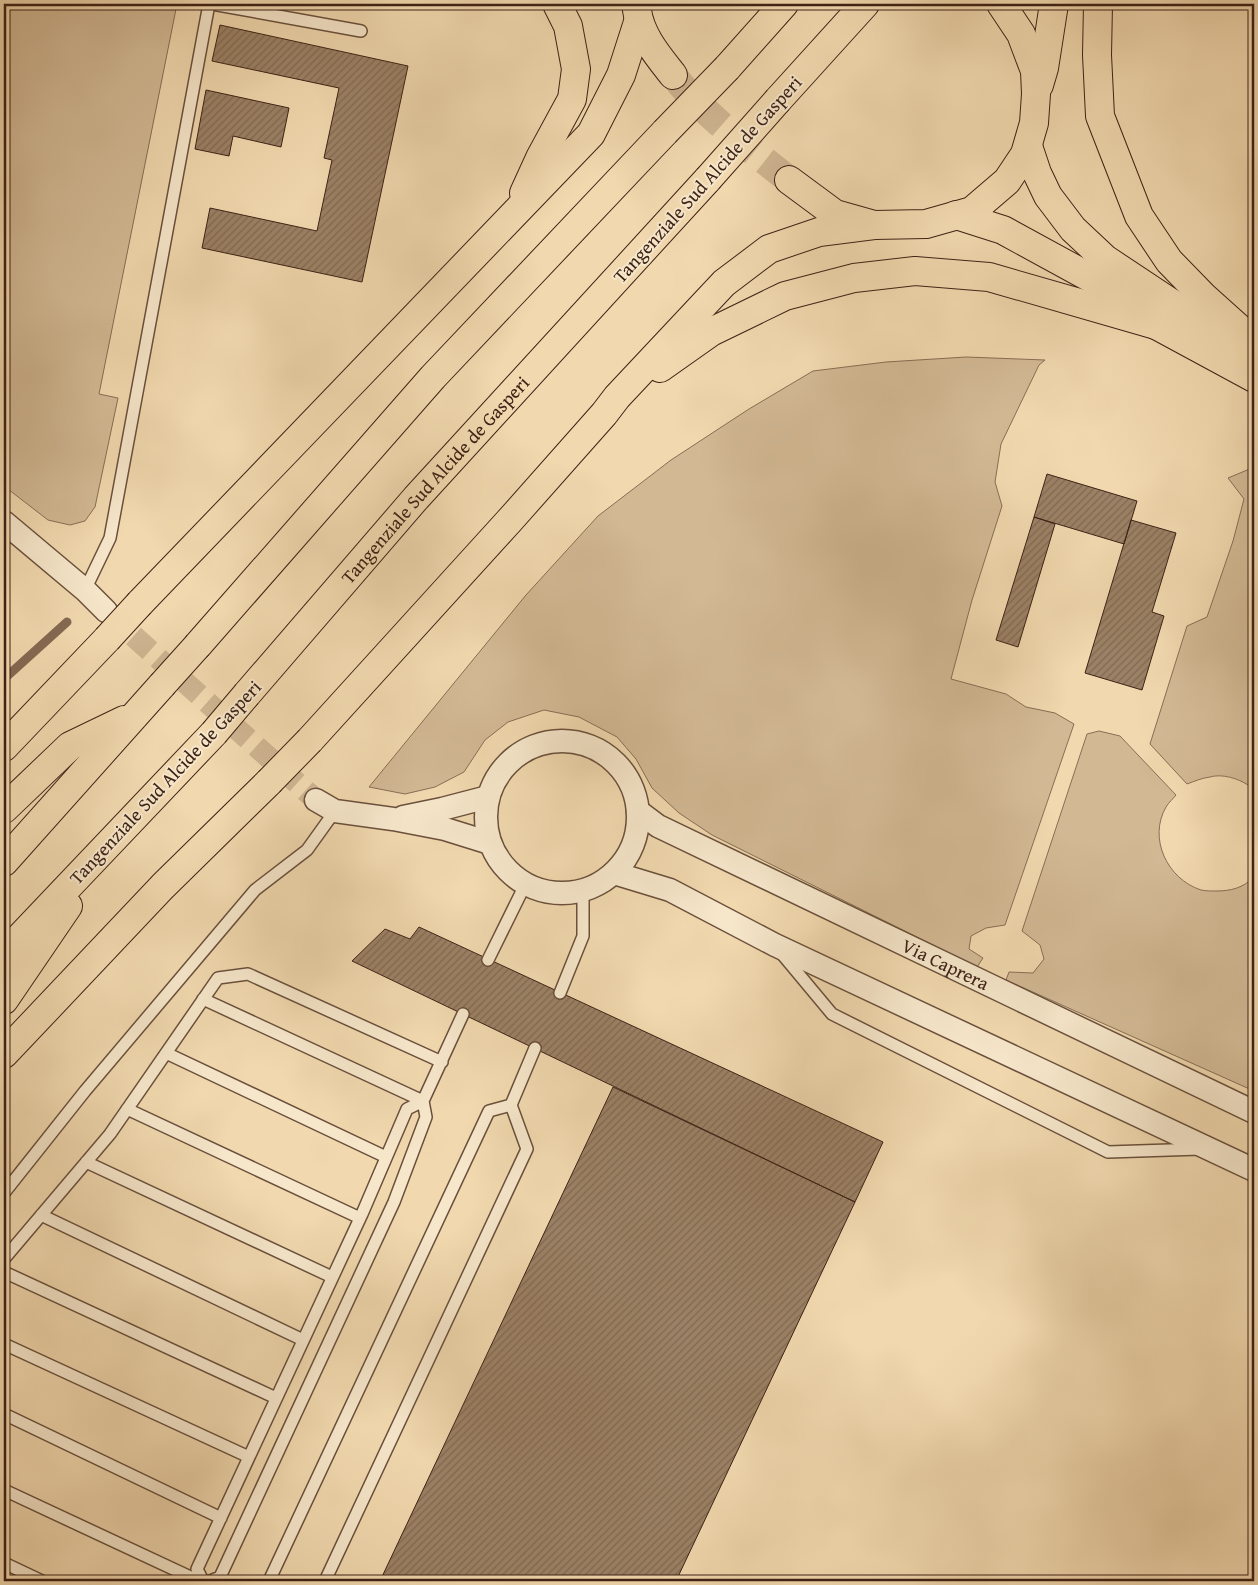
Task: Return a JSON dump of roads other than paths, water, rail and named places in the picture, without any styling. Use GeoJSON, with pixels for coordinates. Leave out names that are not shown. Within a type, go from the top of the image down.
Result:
{"type":"FeatureCollection","features":[{"type":"Feature","properties":{"kind":"highway"},"geometry":{"type":"LineString","coordinates":[[517,211],[540,158],[572,99],[576,69],[568,26],[557,4]]}},
{"type":"Feature","properties":{"kind":"highway"},"geometry":{"type":"LineString","coordinates":[[4,862],[434,377],[727,68],[784,4]]}},
{"type":"Feature","properties":{"kind":"highway","name":"Tangenziale Sud Alcide de Gasperi"},"geometry":{"type":"LineString","coordinates":[[4,954],[214,733],[416,498],[708,179],[865,4]]}},
{"type":"Feature","properties":{"kind":"highway"},"geometry":{"type":"LineString","coordinates":[[4,1054],[163,886],[310,740],[510,520],[617,397],[724,283],[769,249],[819,232],[874,225],[926,224],[972,211],[1007,181],[1025,154],[1028,146],[1034,123],[1036,94],[1035,70],[1021,34],[1001,4]]}},
{"type":"Feature","properties":{"kind":"highway"},"geometry":{"type":"LineString","coordinates":[[1036,94],[1044,68],[1054,4]]}},
{"type":"Feature","properties":{"kind":"highway"},"geometry":{"type":"LineString","coordinates":[[1098,4],[1097,55],[1100,116],[1139,216],[1169,261],[1242,332],[1254,364]]}},
{"type":"Feature","properties":{"kind":"highway"},"geometry":{"type":"LineString","coordinates":[[4,747],[591,134],[620,75],[637,13]]}},
{"type":"Feature","properties":{"kind":"highway"},"geometry":{"type":"LineString","coordinates":[[637,13],[657,55],[673,75]]}},
{"type":"Feature","properties":{"kind":"highway"},"geometry":{"type":"LineString","coordinates":[[1028,146],[1037,173],[1048,196],[1079,235],[1104,259],[1254,364]]}},
{"type":"Feature","properties":{"kind":"highway"},"geometry":{"type":"LineString","coordinates":[[789,180],[834,214],[874,225]]}},
{"type":"Feature","properties":{"kind":"highway"},"geometry":{"type":"LineString","coordinates":[[956,215],[1003,230],[1092,279],[1156,325]]}},
{"type":"Feature","properties":{"kind":"highway"},"geometry":{"type":"LineString","coordinates":[[617,397],[712,332],[785,296],[863,277],[915,270],[989,277],[1156,325],[1254,364]]}},
{"type":"Feature","properties":{"kind":"highway"},"geometry":{"type":"LineString","coordinates":[[4,809],[70,746],[136,714]]}},
{"type":"Feature","properties":{"kind":"highway"},"geometry":{"type":"LineString","coordinates":[[4,1000],[112,841]]}},
{"type":"Feature","properties":{"kind":"street"},"geometry":{"type":"LineString","coordinates":[[4,522],[85,590],[106,611]]}},
{"type":"Feature","properties":{"kind":"street"},"geometry":{"type":"LineString","coordinates":[[558,741],[581,743],[602,753],[620,768],[632,788],[638,811],[633,845],[625,860],[614,873],[594,886],[572,893],[548,893],[525,885],[504,867],[496,856],[490,843],[485,820],[488,797],[498,775],[514,757],[534,746],[558,741]]}},
{"type":"Feature","properties":{"kind":"street"},"geometry":{"type":"LineString","coordinates":[[392,819],[488,797]]}},
{"type":"Feature","properties":{"kind":"street"},"geometry":{"type":"LineString","coordinates":[[316,800],[336,812],[392,819],[445,829],[490,843]]}},
{"type":"Feature","properties":{"kind":"street","name":"Via Caprera"},"geometry":{"type":"LineString","coordinates":[[638,811],[667,830],[1254,1112]]}},
{"type":"Feature","properties":{"kind":"street"},"geometry":{"type":"LineString","coordinates":[[614,873],[670,890],[775,945],[1254,1170]]}},
{"type":"Feature","properties":{"kind":"lane"},"geometry":{"type":"LineString","coordinates":[[85,590],[110,538],[211,4],[361,31]]}},
{"type":"Feature","properties":{"kind":"lane"},"geometry":{"type":"LineString","coordinates":[[4,1193],[85,1091],[254,890],[307,850],[336,812]]}},
{"type":"Feature","properties":{"kind":"lane"},"geometry":{"type":"LineString","coordinates":[[488,960],[525,885]]}},
{"type":"Feature","properties":{"kind":"lane"},"geometry":{"type":"LineString","coordinates":[[560,993],[583,936],[584,890]]}},
{"type":"Feature","properties":{"kind":"lane"},"geometry":{"type":"LineString","coordinates":[[775,945],[832,1014],[1108,1152],[1210,1149]]}},
{"type":"Feature","properties":{"kind":"lane"},"geometry":{"type":"LineString","coordinates":[[4,1259],[110,1134],[218,978],[248,974],[442,1062]]}},
{"type":"Feature","properties":{"kind":"lane"},"geometry":{"type":"LineString","coordinates":[[203,999],[424,1101]]}},
{"type":"Feature","properties":{"kind":"lane"},"geometry":{"type":"LineString","coordinates":[[210,1581],[220,1577],[394,1202],[426,1116],[424,1101],[463,1014]]}},
{"type":"Feature","properties":{"kind":"lane"},"geometry":{"type":"LineString","coordinates":[[325,1581],[527,1149],[511,1105],[535,1048]]}},
{"type":"Feature","properties":{"kind":"lane"},"geometry":{"type":"LineString","coordinates":[[166,1053],[386,1158]]}},
{"type":"Feature","properties":{"kind":"lane"},"geometry":{"type":"LineString","coordinates":[[203,1581],[197,1569],[360,1218],[407,1109],[424,1101]]}},
{"type":"Feature","properties":{"kind":"lane"},"geometry":{"type":"LineString","coordinates":[[269,1581],[489,1111],[511,1105]]}},
{"type":"Feature","properties":{"kind":"lane"},"geometry":{"type":"LineString","coordinates":[[128,1109],[360,1218]]}},
{"type":"Feature","properties":{"kind":"lane"},"geometry":{"type":"LineString","coordinates":[[86,1162],[332,1277]]}},
{"type":"Feature","properties":{"kind":"lane"},"geometry":{"type":"LineString","coordinates":[[42,1215],[303,1340]]}},
{"type":"Feature","properties":{"kind":"lane"},"geometry":{"type":"LineString","coordinates":[[4,1272],[276,1398]]}},
{"type":"Feature","properties":{"kind":"lane"},"geometry":{"type":"LineString","coordinates":[[4,1344],[249,1458]]}},
{"type":"Feature","properties":{"kind":"lane"},"geometry":{"type":"LineString","coordinates":[[4,1414],[221,1518]]}},
{"type":"Feature","properties":{"kind":"lane"},"geometry":{"type":"LineString","coordinates":[[4,1490],[198,1581]]}},
{"type":"Feature","properties":{"kind":"lane"},"geometry":{"type":"LineString","coordinates":[[4,1563],[42,1581]]}},
{"type":"Feature","properties":{"kind":"waterway"},"geometry":{"type":"LineString","coordinates":[[4,679],[67,622]]}},
{"type":"Feature","properties":{"kind":"tunnel"},"geometry":{"type":"LineString","coordinates":[[673,75],[713,118],[789,180]]}},
{"type":"Feature","properties":{"kind":"tunnel"},"geometry":{"type":"LineString","coordinates":[[109,614],[316,800]]}}]}
